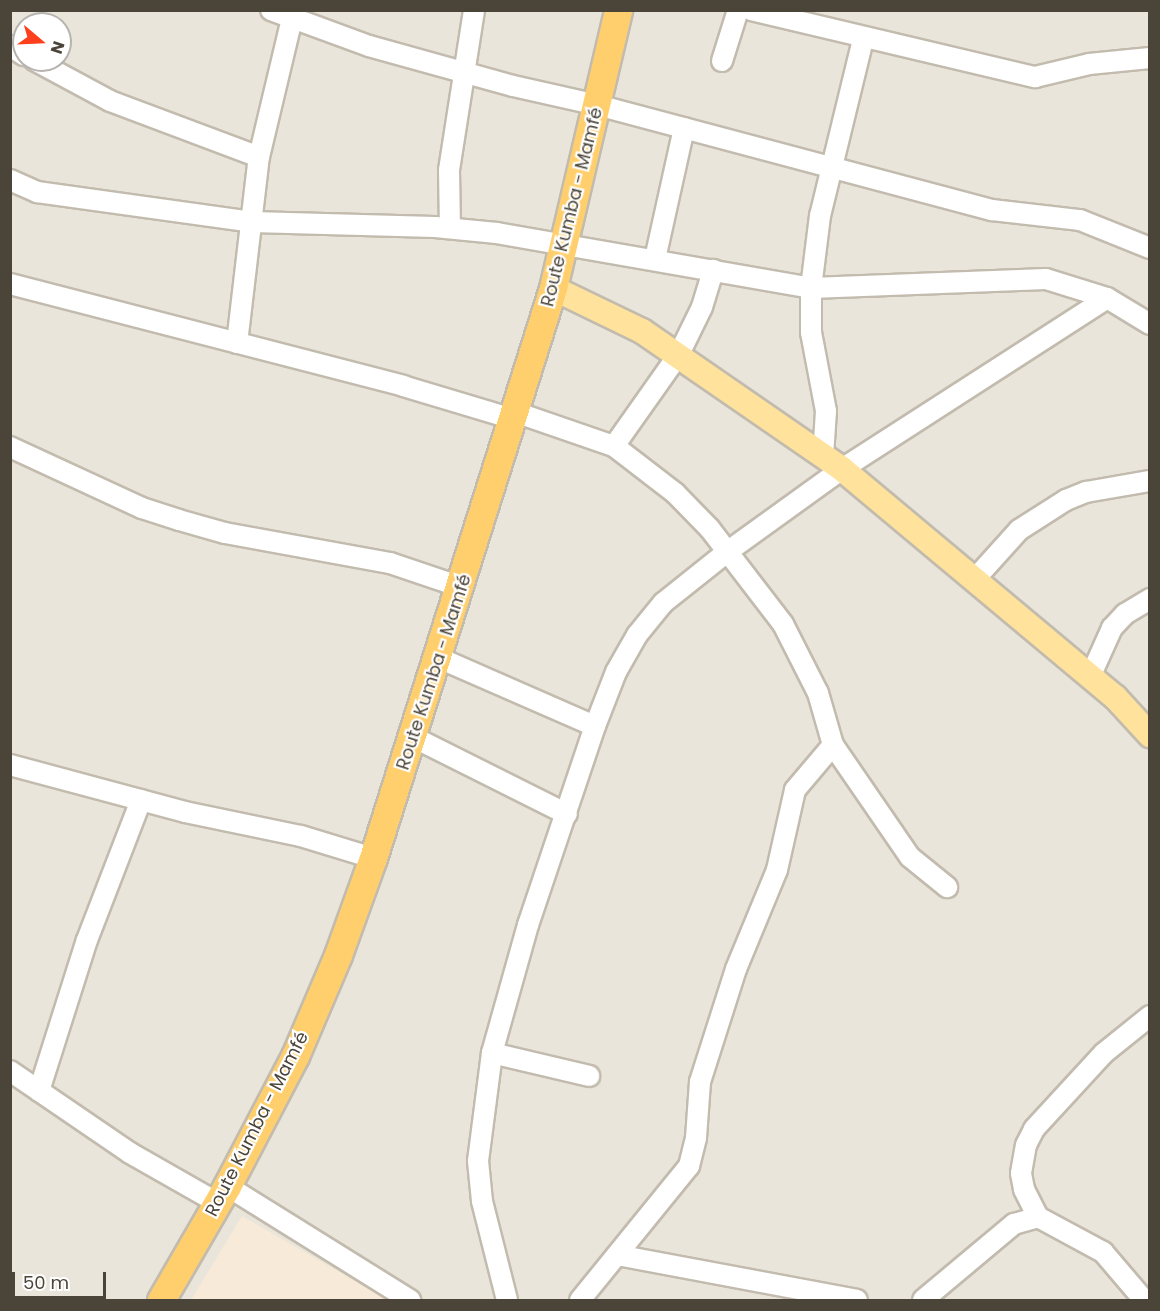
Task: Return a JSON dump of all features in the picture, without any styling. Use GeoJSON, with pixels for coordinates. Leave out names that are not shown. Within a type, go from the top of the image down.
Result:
{"type":"FeatureCollection","features":[{"type":"Feature","properties":{"kind":"highway","name":"Route Kumba - Mamfé"},"geometry":{"type":"LineString","coordinates":[[161,1300],[223,1195],[295,1056],[338,955],[373,858],[461,587],[554,288],[618,10]]}},
{"type":"Feature","properties":{"kind":"main road"},"geometry":{"type":"LineString","coordinates":[[554,288],[598,306],[680,354],[832,462],[1090,677],[1149,735]]}},
{"type":"Feature","properties":{"kind":"street"},"geometry":{"type":"LineString","coordinates":[[271,10],[293,14],[369,46],[465,73],[597,105],[998,211],[1080,220],[1149,248]]}},
{"type":"Feature","properties":{"kind":"street"},"geometry":{"type":"LineString","coordinates":[[450,228],[449,170],[474,10]]}},
{"type":"Feature","properties":{"kind":"street"},"geometry":{"type":"LineString","coordinates":[[722,62],[738,10]]}},
{"type":"Feature","properties":{"kind":"street"},"geometry":{"type":"LineString","coordinates":[[750,10],[863,39],[1035,77],[1089,64],[1149,58]]}},
{"type":"Feature","properties":{"kind":"street"},"geometry":{"type":"LineString","coordinates":[[237,344],[259,157],[293,14]]}},
{"type":"Feature","properties":{"kind":"street"},"geometry":{"type":"LineString","coordinates":[[832,462],[826,411],[811,332],[811,288],[820,216],[863,39]]}},
{"type":"Feature","properties":{"kind":"street"},"geometry":{"type":"LineString","coordinates":[[56,72],[110,101],[259,157]]}},
{"type":"Feature","properties":{"kind":"street"},"geometry":{"type":"LineString","coordinates":[[655,259],[684,128]]}},
{"type":"Feature","properties":{"kind":"street"},"geometry":{"type":"LineString","coordinates":[[10,180],[37,192],[252,222],[450,228],[564,243],[811,288],[1046,279],[1107,298],[1149,324]]}},
{"type":"Feature","properties":{"kind":"street"},"geometry":{"type":"LineString","coordinates":[[614,446],[680,354],[702,307],[713,270]]}},
{"type":"Feature","properties":{"kind":"street"},"geometry":{"type":"LineString","coordinates":[[10,284],[403,386],[614,446],[675,493],[727,552],[783,624],[818,693],[832,745],[909,857],[947,887]]}},
{"type":"Feature","properties":{"kind":"street"},"geometry":{"type":"LineString","coordinates":[[507,1300],[482,1201],[478,1161],[492,1053],[528,925],[595,726],[616,672],[637,635],[663,603],[727,552],[832,462],[1107,298]]}},
{"type":"Feature","properties":{"kind":"street"},"geometry":{"type":"LineString","coordinates":[[10,447],[142,508],[179,520],[225,533],[390,563],[461,587]]}},
{"type":"Feature","properties":{"kind":"street"},"geometry":{"type":"LineString","coordinates":[[974,580],[1019,530],[1066,500],[1086,492],[1149,481]]}},
{"type":"Feature","properties":{"kind":"street"},"geometry":{"type":"LineString","coordinates":[[1090,677],[1112,628],[1125,614],[1149,599]]}},
{"type":"Feature","properties":{"kind":"street"},"geometry":{"type":"LineString","coordinates":[[438,658],[595,726]]}},
{"type":"Feature","properties":{"kind":"street"},"geometry":{"type":"LineString","coordinates":[[413,737],[567,814]]}},
{"type":"Feature","properties":{"kind":"street"},"geometry":{"type":"LineString","coordinates":[[580,1300],[691,1160],[700,1082],[736,969],[777,870],[795,790],[832,745]]}},
{"type":"Feature","properties":{"kind":"street"},"geometry":{"type":"LineString","coordinates":[[10,765],[141,800],[301,836],[373,858]]}},
{"type":"Feature","properties":{"kind":"street"},"geometry":{"type":"LineString","coordinates":[[39,1091],[87,940],[141,800]]}},
{"type":"Feature","properties":{"kind":"street"},"geometry":{"type":"LineString","coordinates":[[1144,1300],[1103,1252],[1038,1217],[1024,1189],[1021,1173],[1026,1145],[1034,1129],[1104,1053],[1149,1016]]}},
{"type":"Feature","properties":{"kind":"street"},"geometry":{"type":"LineString","coordinates":[[492,1053],[589,1076]]}},
{"type":"Feature","properties":{"kind":"street"},"geometry":{"type":"LineString","coordinates":[[10,1071],[130,1153],[223,1195],[410,1300]]}},
{"type":"Feature","properties":{"kind":"street"},"geometry":{"type":"LineString","coordinates":[[923,1300],[1014,1224],[1038,1217]]}},
{"type":"Feature","properties":{"kind":"street"},"geometry":{"type":"LineString","coordinates":[[617,1255],[857,1300]]}},
{"type":"Feature","properties":{"kind":"shaded area"},"geometry":{"type":"Polygon","coordinates":[[[11,11],[1149,11],[1149,1300],[11,1300],[11,11]]]}},
{"type":"Feature","properties":{"kind":"shaded area"},"geometry":{"type":"Polygon","coordinates":[[[242,1216],[388,1300],[191,1300],[242,1216]]]}}]}
